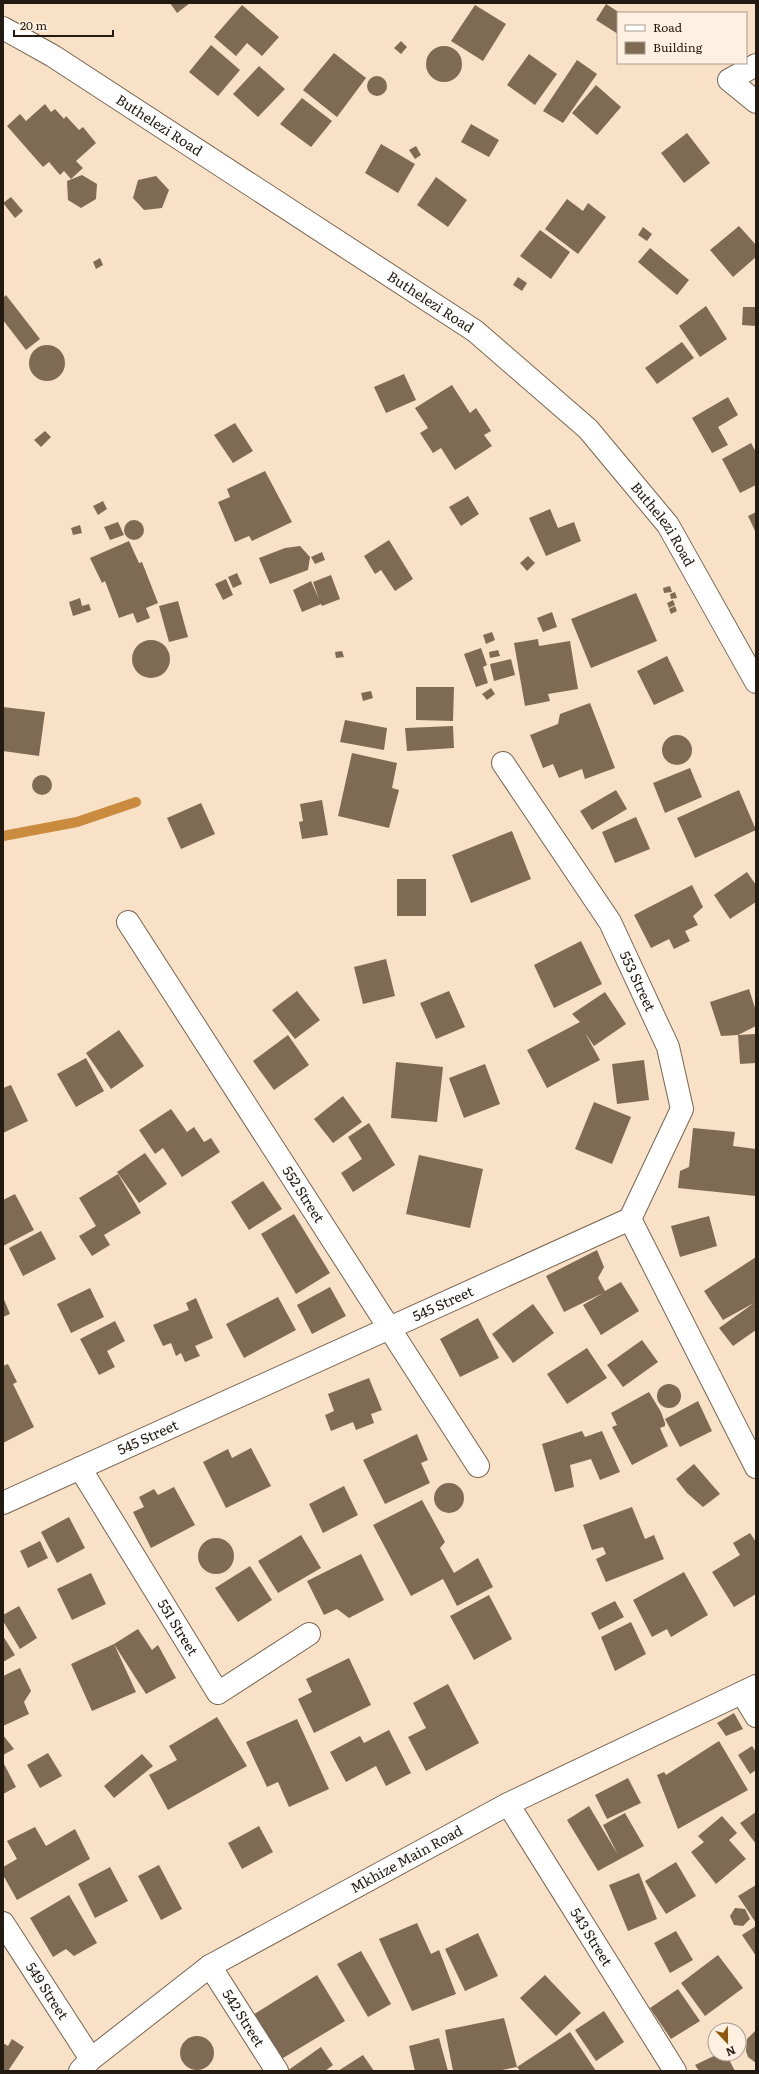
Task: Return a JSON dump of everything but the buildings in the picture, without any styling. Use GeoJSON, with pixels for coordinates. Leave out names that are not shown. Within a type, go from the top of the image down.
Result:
{"type":"FeatureCollection","features":[{"type":"Feature","properties":{"kind":"street","name":"Buthelezi Road"},"geometry":{"type":"LineString","coordinates":[[3,28],[53,56],[475,332],[588,429],[668,525],[756,682]]}},
{"type":"Feature","properties":{"kind":"street"},"geometry":{"type":"LineString","coordinates":[[756,65],[729,80],[756,102]]}},
{"type":"Feature","properties":{"kind":"street","name":"553 Street"},"geometry":{"type":"LineString","coordinates":[[503,763],[610,922],[668,1047],[682,1109],[630,1219]]}},
{"type":"Feature","properties":{"kind":"street","name":"552 Street"},"geometry":{"type":"LineString","coordinates":[[128,922],[478,1466]]}},
{"type":"Feature","properties":{"kind":"street"},"geometry":{"type":"LineString","coordinates":[[630,1219],[756,1467]]}},
{"type":"Feature","properties":{"kind":"street","name":"545 Street"},"geometry":{"type":"LineString","coordinates":[[3,1503],[630,1219]]}},
{"type":"Feature","properties":{"kind":"street","name":"551 Street"},"geometry":{"type":"LineString","coordinates":[[80,1468],[218,1694],[309,1634]]}},
{"type":"Feature","properties":{"kind":"street"},"geometry":{"type":"LineString","coordinates":[[749,1689],[756,1716]]}},
{"type":"Feature","properties":{"kind":"street","name":"Mkhize Main Road"},"geometry":{"type":"LineString","coordinates":[[85,2065],[210,1966],[508,1804],[749,1689]]}},
{"type":"Feature","properties":{"kind":"street","name":"543 Street"},"geometry":{"type":"LineString","coordinates":[[508,1804],[675,2071]]}},
{"type":"Feature","properties":{"kind":"street","name":"549 Street"},"geometry":{"type":"LineString","coordinates":[[3,1923],[85,2065]]}},
{"type":"Feature","properties":{"kind":"street","name":"542 Street"},"geometry":{"type":"LineString","coordinates":[[210,1966],[277,2071]]}},
{"type":"Feature","properties":{"kind":"waterway"},"geometry":{"type":"LineString","coordinates":[[3,836],[77,822],[136,802]]}}]}
